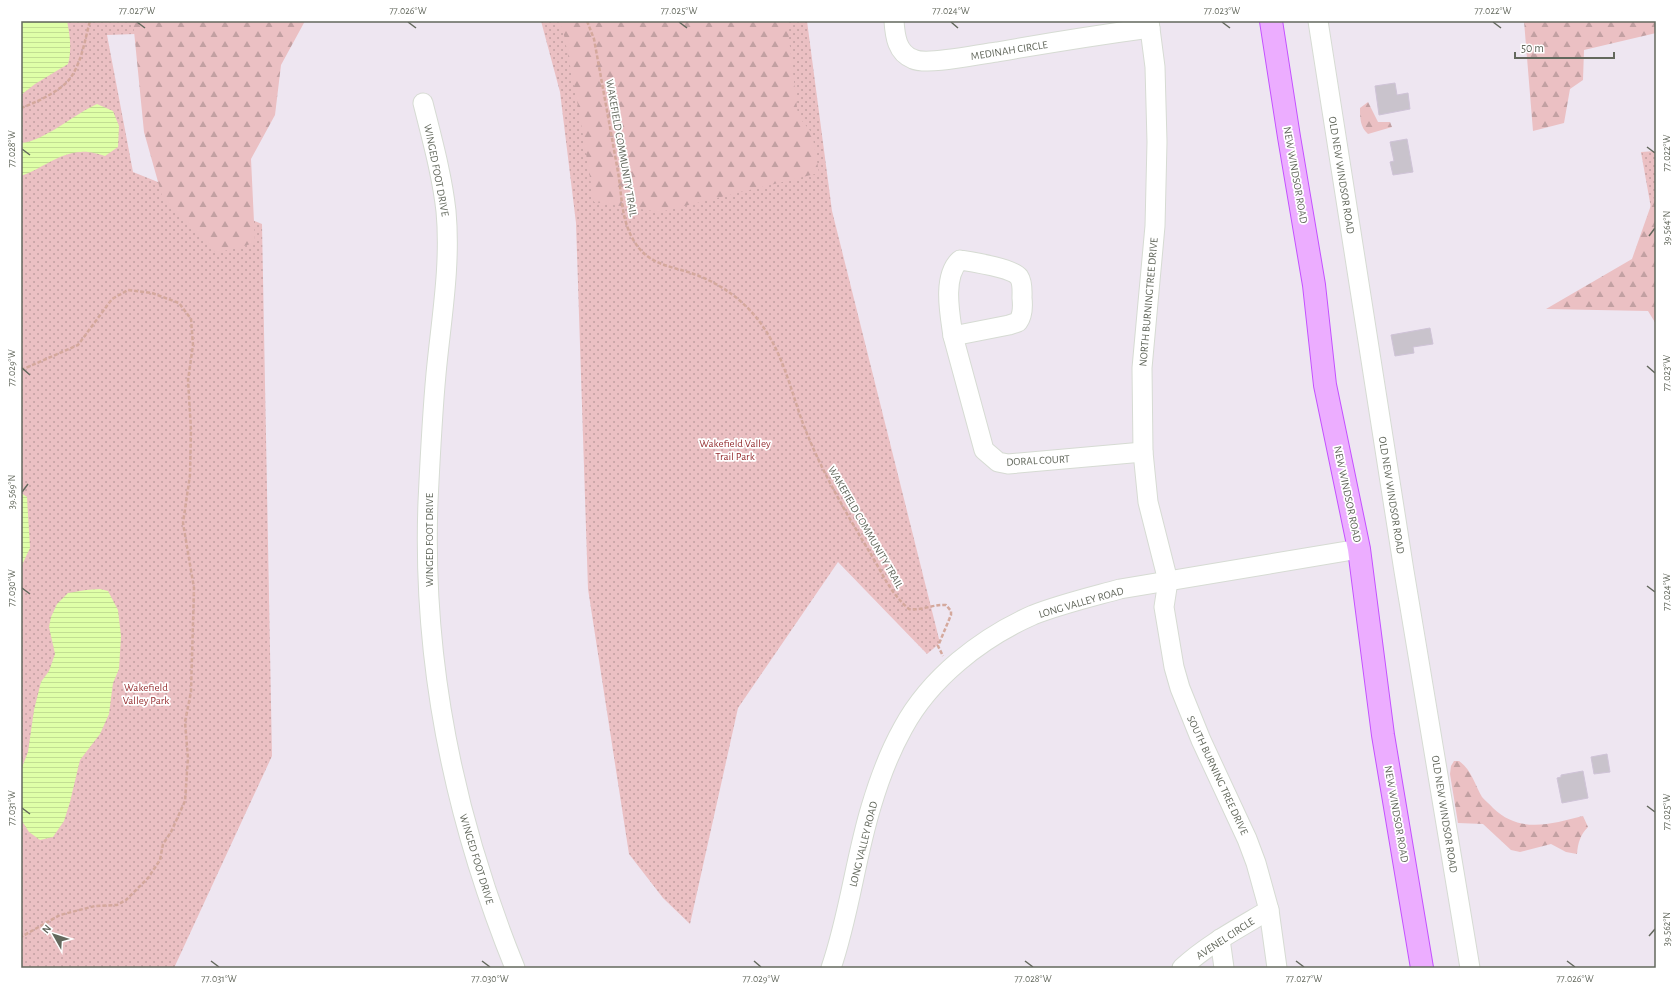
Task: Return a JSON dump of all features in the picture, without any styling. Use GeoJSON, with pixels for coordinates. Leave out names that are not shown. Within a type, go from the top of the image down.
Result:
{"type":"FeatureCollection","features":[{"type":"Feature","properties":{"kind":"main road","name":"NEW WINDSOR ROAD"},"geometry":{"type":"LineString","coordinates":[[1271,21],[1314,285],[1325,385],[1359,549],[1383,735],[1422,968]]}},
{"type":"Feature","properties":{"kind":"street","name":"MEDINAH CIRCLE"},"geometry":{"type":"LineString","coordinates":[[894,21],[897,44],[904,54],[913,59],[922,61],[966,56],[1149,25]]}},
{"type":"Feature","properties":{"kind":"street","name":"OLD NEW WINDSOR ROAD"},"geometry":{"type":"LineString","coordinates":[[1318,21],[1403,563],[1470,968]]}},
{"type":"Feature","properties":{"kind":"street","name":"NORTH BURNINGTREE DRIVE"},"geometry":{"type":"LineString","coordinates":[[1149,25],[1156,96],[1157,150],[1155,226],[1142,368],[1143,452],[1148,502],[1168,581]]}},
{"type":"Feature","properties":{"kind":"street","name":"WINGED FOOT DRIVE"},"geometry":{"type":"LineString","coordinates":[[423,103],[443,189],[447,236],[428,504],[429,607],[432,648],[444,728],[459,799],[484,885],[515,968]]}},
{"type":"Feature","properties":{"kind":"street","name":"DORAL COURT"},"geometry":{"type":"LineString","coordinates":[[953,336],[1018,322],[1022,314],[1023,307],[1021,282],[1020,278],[1007,270],[960,260],[955,265],[949,288],[953,336],[984,450],[998,462],[1008,464],[1143,452]]}},
{"type":"Feature","properties":{"kind":"street","name":"LONG VALLEY ROAD"},"geometry":{"type":"LineString","coordinates":[[830,968],[845,921],[871,807],[884,770],[903,728],[918,705],[950,669],[974,650],[1001,632],[1033,616],[1060,606],[1120,589],[1359,549]]}},
{"type":"Feature","properties":{"kind":"street","name":"SOUTH BURNING TREE DRIVE"},"geometry":{"type":"LineString","coordinates":[[1168,581],[1164,607],[1174,667],[1180,688],[1201,740],[1256,863],[1270,910],[1277,968]]}},
{"type":"Feature","properties":{"kind":"street","name":"AVENEL CIRCLE"},"geometry":{"type":"LineString","coordinates":[[1182,968],[1220,939],[1270,910]]}},
{"type":"Feature","properties":{"kind":"street"},"geometry":{"type":"LineString","coordinates":[[1220,939],[1224,968]]}},
{"type":"Feature","properties":{"kind":"path"},"geometry":{"type":"LineString","coordinates":[[21,108],[30,105],[61,87],[71,78],[80,58],[90,21]]}},
{"type":"Feature","properties":{"kind":"path","name":"WAKEFIELD COMMUNITY TRAIL"},"geometry":{"type":"LineString","coordinates":[[587,21],[594,39],[618,174],[623,212],[633,240],[645,254],[658,263],[672,269],[698,276],[729,292],[759,320],[782,360],[806,431],[825,472],[845,511],[895,595],[909,609],[922,610],[940,604],[946,604],[951,611],[951,615],[938,646],[950,669]]}},
{"type":"Feature","properties":{"kind":"path"},"geometry":{"type":"LineString","coordinates":[[21,370],[78,345],[112,299],[128,290],[152,293],[179,303],[191,319],[193,345],[188,380],[191,430],[190,460],[184,523],[194,588],[191,692],[185,722],[188,758],[185,801],[171,832],[163,844],[160,860],[148,878],[126,900],[117,905],[95,906],[60,915],[21,937]]}},
{"type":"Feature","properties":{"kind":"green space","name":"Wakefield Valley Park"},"geometry":{"type":"Polygon","coordinates":[[[21,21],[262,21],[247,30],[107,35],[133,172],[262,224],[272,756],[174,968],[21,968],[21,21]]]}},
{"type":"Feature","properties":{"kind":"green space"},"geometry":{"type":"Polygon","coordinates":[[[133,21],[305,21],[281,65],[275,115],[251,159],[255,243],[216,253],[162,196],[144,132],[133,21]]]}},
{"type":"Feature","properties":{"kind":"green space","name":"Wakefield Valley Trail Park"},"geometry":{"type":"Polygon","coordinates":[[[541,21],[807,21],[832,211],[940,643],[927,654],[838,562],[738,708],[690,924],[663,898],[629,854],[588,589],[576,223],[560,92],[541,21]]]}},
{"type":"Feature","properties":{"kind":"green space"},"geometry":{"type":"Polygon","coordinates":[[[558,21],[787,21],[798,116],[812,133],[819,173],[660,212],[594,202],[579,111],[563,30],[558,21]]]}},
{"type":"Feature","properties":{"kind":"green space"},"geometry":{"type":"Polygon","coordinates":[[[1524,21],[1656,21],[1656,33],[1584,50],[1583,80],[1570,89],[1564,123],[1533,131],[1524,21]]]}},
{"type":"Feature","properties":{"kind":"green space"},"geometry":{"type":"Polygon","coordinates":[[[1368,102],[1378,122],[1390,122],[1392,127],[1368,134],[1365,131],[1361,122],[1360,108],[1368,102]]]}},
{"type":"Feature","properties":{"kind":"green space"},"geometry":{"type":"Polygon","coordinates":[[[1656,151],[1656,236],[1641,152],[1656,151]]]}},
{"type":"Feature","properties":{"kind":"green space"},"geometry":{"type":"Polygon","coordinates":[[[1656,191],[1656,324],[1648,311],[1546,309],[1632,259],[1656,191]]]}},
{"type":"Feature","properties":{"kind":"green space"},"geometry":{"type":"Polygon","coordinates":[[[1454,761],[1459,761],[1467,768],[1482,797],[1493,808],[1503,816],[1514,821],[1536,825],[1559,822],[1583,816],[1588,827],[1580,839],[1577,854],[1566,852],[1551,844],[1520,852],[1511,850],[1483,824],[1458,823],[1450,774],[1451,766],[1454,761]]]}},
{"type":"Feature","properties":{"kind":"shaded area"},"geometry":{"type":"Polygon","coordinates":[[[21,21],[67,21],[70,37],[70,48],[68,64],[35,84],[21,95],[21,21]]]}},
{"type":"Feature","properties":{"kind":"shaded area"},"geometry":{"type":"Polygon","coordinates":[[[97,104],[113,111],[119,126],[118,147],[105,156],[84,152],[65,155],[21,176],[21,143],[39,138],[49,133],[97,104]]]}},
{"type":"Feature","properties":{"kind":"shaded area"},"geometry":{"type":"Polygon","coordinates":[[[21,493],[27,497],[30,548],[21,567],[21,493]]]}},
{"type":"Feature","properties":{"kind":"shaded area"},"geometry":{"type":"Polygon","coordinates":[[[100,589],[108,591],[118,610],[121,636],[119,669],[113,683],[109,714],[100,734],[80,760],[64,821],[53,837],[40,840],[29,832],[22,821],[21,770],[28,752],[34,710],[41,682],[49,671],[55,654],[49,627],[51,617],[57,604],[68,593],[100,589]]]}},
{"type":"Feature","properties":{"kind":"building"},"geometry":{"type":"Polygon","coordinates":[[[1395,83],[1397,95],[1408,93],[1410,109],[1379,115],[1375,86],[1395,83]]]}},
{"type":"Feature","properties":{"kind":"building"},"geometry":{"type":"Polygon","coordinates":[[[1407,139],[1413,172],[1393,175],[1390,162],[1394,161],[1390,142],[1407,139]]]}},
{"type":"Feature","properties":{"kind":"building"},"geometry":{"type":"Polygon","coordinates":[[[1430,328],[1433,344],[1413,347],[1414,353],[1395,356],[1391,335],[1430,328]]]}},
{"type":"Feature","properties":{"kind":"building"},"geometry":{"type":"Polygon","coordinates":[[[1607,754],[1610,772],[1594,774],[1591,757],[1607,754]]]}},
{"type":"Feature","properties":{"kind":"building"},"geometry":{"type":"Polygon","coordinates":[[[1583,771],[1588,798],[1562,803],[1557,778],[1561,777],[1561,775],[1583,771]]]}}]}
